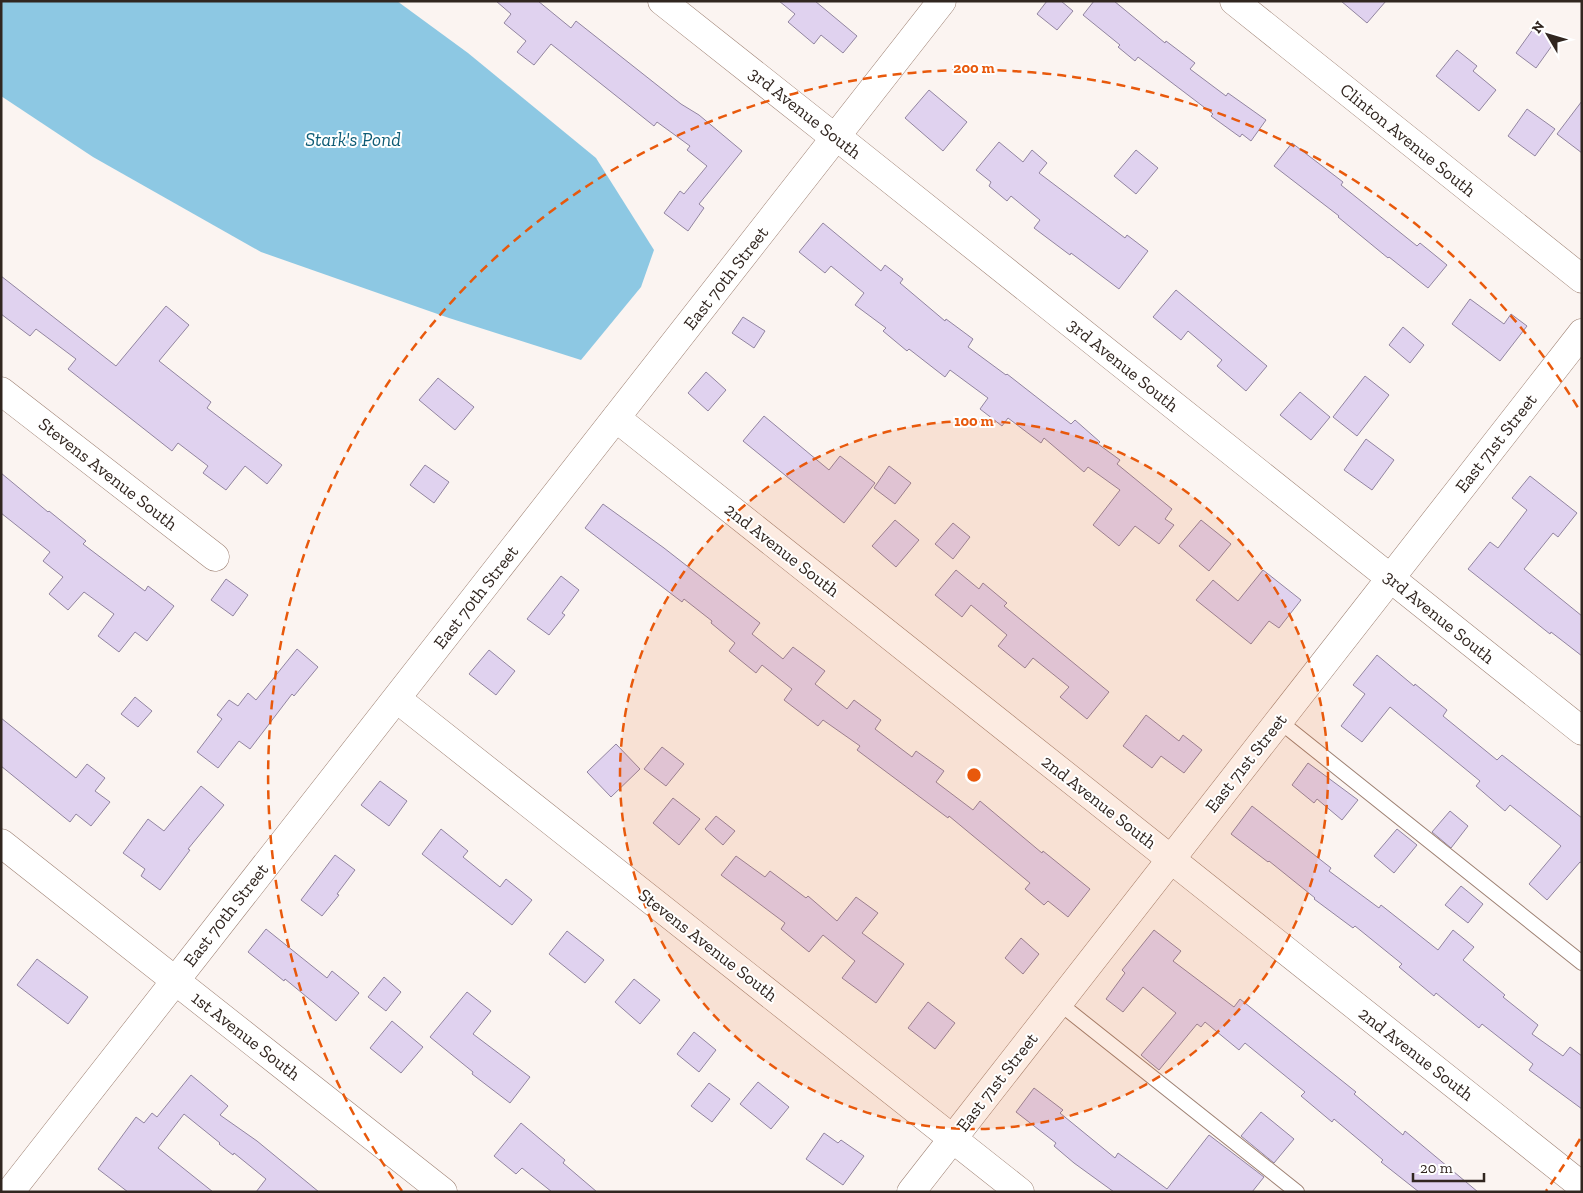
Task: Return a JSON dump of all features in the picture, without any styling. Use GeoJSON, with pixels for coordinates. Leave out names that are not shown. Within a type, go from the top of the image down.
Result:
{"type":"FeatureCollection","features":[{"type":"Feature","properties":{"kind":"street","name":"3rd Avenue South"},"geometry":{"type":"LineString","coordinates":[[662,1],[830,134],[836,136],[1582,731]]}},
{"type":"Feature","properties":{"kind":"street","name":"East 70th Street"},"geometry":{"type":"LineString","coordinates":[[10,1192],[942,1]]}},
{"type":"Feature","properties":{"kind":"street","name":"Clinton Avenue South"},"geometry":{"type":"LineString","coordinates":[[1234,1],[1582,279]]}},
{"type":"Feature","properties":{"kind":"street","name":"East 71st Street"},"geometry":{"type":"LineString","coordinates":[[911,1192],[1582,334]]}},
{"type":"Feature","properties":{"kind":"street","name":"Stevens Avenue South"},"geometry":{"type":"LineString","coordinates":[[1,391],[215,557]]}},
{"type":"Feature","properties":{"kind":"street","name":"2nd Avenue South"},"geometry":{"type":"LineString","coordinates":[[616,418],[1582,1186]]}},
{"type":"Feature","properties":{"kind":"street","name":"Stevens Avenue South"},"geometry":{"type":"LineString","coordinates":[[397,699],[1020,1192]]}},
{"type":"Feature","properties":{"kind":"street","name":"1st Avenue South"},"geometry":{"type":"LineString","coordinates":[[1,843],[443,1192]]}},
{"type":"Feature","properties":{"kind":"lane"},"geometry":{"type":"LineString","coordinates":[[1279,721],[1582,963]]}},
{"type":"Feature","properties":{"kind":"lane"},"geometry":{"type":"LineString","coordinates":[[1059,1003],[1297,1192]]}},
{"type":"Feature","properties":{"kind":"water","name":"Stark's Pond"},"geometry":{"type":"Polygon","coordinates":[[[1,1],[397,1],[468,53],[596,158],[654,250],[641,287],[581,360],[449,318],[261,252],[93,157],[1,96],[1,1]]]}},
{"type":"Feature","properties":{"kind":"building"},"geometry":{"type":"Polygon","coordinates":[[[496,1],[538,1],[571,28],[576,21],[681,104],[699,115],[742,151],[699,204],[704,208],[688,231],[664,213],[680,191],[684,194],[707,166],[687,150],[690,146],[657,122],[654,126],[551,44],[534,65],[517,52],[526,41],[504,23],[511,14],[496,1]]]}},
{"type":"Feature","properties":{"kind":"building"},"geometry":{"type":"Polygon","coordinates":[[[779,1],[815,1],[857,36],[843,53],[821,35],[814,44],[788,22],[795,14],[779,1]]]}},
{"type":"Feature","properties":{"kind":"building"},"geometry":{"type":"Polygon","coordinates":[[[1047,1],[1061,1],[1073,11],[1057,30],[1037,14],[1047,1]]]}},
{"type":"Feature","properties":{"kind":"building"},"geometry":{"type":"Polygon","coordinates":[[[1094,1],[1114,1],[1165,43],[1166,41],[1195,63],[1190,69],[1226,96],[1228,93],[1266,120],[1251,141],[1242,134],[1240,137],[1211,116],[1213,114],[1138,57],[1135,61],[1118,47],[1120,45],[1083,15],[1094,1]]]}},
{"type":"Feature","properties":{"kind":"building"},"geometry":{"type":"Polygon","coordinates":[[[1341,1],[1386,1],[1367,23],[1341,1]]]}},
{"type":"Feature","properties":{"kind":"building"},"geometry":{"type":"Polygon","coordinates":[[[1536,25],[1556,40],[1536,68],[1516,53],[1536,25]]]}},
{"type":"Feature","properties":{"kind":"building"},"geometry":{"type":"Polygon","coordinates":[[[1457,50],[1477,66],[1473,71],[1496,90],[1479,111],[1436,76],[1457,50]]]}},
{"type":"Feature","properties":{"kind":"building"},"geometry":{"type":"Polygon","coordinates":[[[929,90],[967,122],[943,151],[905,118],[929,90]]]}},
{"type":"Feature","properties":{"kind":"building"},"geometry":{"type":"Polygon","coordinates":[[[1582,101],[1582,153],[1557,134],[1582,101]]]}},
{"type":"Feature","properties":{"kind":"building"},"geometry":{"type":"Polygon","coordinates":[[[1527,109],[1555,129],[1535,156],[1508,136],[1527,109]]]}},
{"type":"Feature","properties":{"kind":"building"},"geometry":{"type":"Polygon","coordinates":[[[999,142],[1023,162],[1032,150],[1047,163],[1039,173],[1125,238],[1127,235],[1148,251],[1119,289],[1034,228],[1040,220],[1011,196],[1007,201],[989,186],[991,182],[976,170],[999,142]]]}},
{"type":"Feature","properties":{"kind":"building"},"geometry":{"type":"Polygon","coordinates":[[[1292,143],[1343,182],[1341,185],[1417,246],[1420,243],[1447,265],[1428,288],[1274,166],[1292,143]]]}},
{"type":"Feature","properties":{"kind":"building"},"geometry":{"type":"Polygon","coordinates":[[[1136,150],[1158,168],[1136,194],[1114,176],[1136,150]]]}},
{"type":"Feature","properties":{"kind":"building"},"geometry":{"type":"Polygon","coordinates":[[[823,223],[881,271],[885,265],[903,279],[900,283],[945,321],[946,319],[973,339],[968,347],[1007,374],[1071,424],[1075,420],[1100,442],[1098,444],[1120,460],[1117,464],[1172,509],[1165,519],[1174,525],[1159,544],[1135,526],[1119,546],[1093,525],[1120,490],[1088,467],[1084,472],[1044,438],[1041,443],[1008,418],[1002,426],[980,409],[988,398],[950,370],[945,377],[909,349],[907,351],[883,331],[886,328],[855,305],[864,293],[831,266],[825,273],[799,252],[823,223]]]}},
{"type":"Feature","properties":{"kind":"building"},"geometry":{"type":"Polygon","coordinates":[[[1,276],[116,366],[166,306],[189,325],[159,361],[211,402],[207,408],[282,465],[267,484],[245,466],[226,490],[203,473],[208,466],[178,443],[172,451],[68,369],[76,359],[36,329],[30,336],[1,314],[1,276]]]}},
{"type":"Feature","properties":{"kind":"building"},"geometry":{"type":"Polygon","coordinates":[[[1176,290],[1267,366],[1246,391],[1217,366],[1222,360],[1188,331],[1181,340],[1153,317],[1176,290]]]}},
{"type":"Feature","properties":{"kind":"building"},"geometry":{"type":"Polygon","coordinates":[[[1470,299],[1504,324],[1511,314],[1527,326],[1500,361],[1452,324],[1470,299]]]}},
{"type":"Feature","properties":{"kind":"building"},"geometry":{"type":"Polygon","coordinates":[[[743,317],[765,331],[754,348],[732,333],[743,317]]]}},
{"type":"Feature","properties":{"kind":"building"},"geometry":{"type":"Polygon","coordinates":[[[1403,327],[1424,345],[1410,363],[1389,345],[1403,327]]]}},
{"type":"Feature","properties":{"kind":"building"},"geometry":{"type":"Polygon","coordinates":[[[706,372],[726,390],[708,411],[688,393],[706,372]]]}},
{"type":"Feature","properties":{"kind":"building"},"geometry":{"type":"Polygon","coordinates":[[[1365,376],[1389,395],[1357,436],[1333,417],[1365,376]]]}},
{"type":"Feature","properties":{"kind":"building"},"geometry":{"type":"Polygon","coordinates":[[[438,378],[474,407],[455,430],[419,400],[438,378]]]}},
{"type":"Feature","properties":{"kind":"building"},"geometry":{"type":"Polygon","coordinates":[[[1300,392],[1330,417],[1311,440],[1280,415],[1300,392]]]}},
{"type":"Feature","properties":{"kind":"building"},"geometry":{"type":"Polygon","coordinates":[[[764,416],[829,470],[840,456],[875,483],[844,523],[743,441],[764,416]]]}},
{"type":"Feature","properties":{"kind":"building"},"geometry":{"type":"Polygon","coordinates":[[[1366,439],[1394,460],[1372,490],[1344,470],[1366,439]]]}},
{"type":"Feature","properties":{"kind":"building"},"geometry":{"type":"Polygon","coordinates":[[[425,465],[449,482],[434,503],[410,485],[425,465]]]}},
{"type":"Feature","properties":{"kind":"building"},"geometry":{"type":"Polygon","coordinates":[[[889,466],[911,483],[895,504],[874,488],[889,466]]]}},
{"type":"Feature","properties":{"kind":"building"},"geometry":{"type":"Polygon","coordinates":[[[1,473],[86,541],[83,544],[145,591],[148,586],[174,606],[147,641],[135,632],[119,652],[98,636],[114,614],[84,592],[68,610],[49,594],[63,577],[43,561],[50,552],[1,513],[1,473]]]}},
{"type":"Feature","properties":{"kind":"building"},"geometry":{"type":"Polygon","coordinates":[[[1530,476],[1577,513],[1558,537],[1553,533],[1524,569],[1582,616],[1582,656],[1551,632],[1550,634],[1468,569],[1490,542],[1498,548],[1527,510],[1512,498],[1530,476]]]}},
{"type":"Feature","properties":{"kind":"building"},"geometry":{"type":"Polygon","coordinates":[[[603,504],[664,548],[760,623],[752,634],[783,659],[793,647],[825,671],[815,684],[847,709],[854,700],[881,720],[875,729],[912,757],[916,751],[944,771],[936,782],[973,810],[980,801],[1042,853],[1043,851],[1090,889],[1068,917],[1048,901],[1044,905],[1025,889],[1030,883],[949,816],[948,818],[857,750],[860,746],[823,720],[818,726],[784,700],[792,689],[762,665],[756,673],[729,651],[735,643],[711,623],[712,621],[684,599],[682,602],[585,528],[603,504]]]}},
{"type":"Feature","properties":{"kind":"building"},"geometry":{"type":"Polygon","coordinates":[[[895,520],[919,540],[896,567],[872,546],[895,520]]]}},
{"type":"Feature","properties":{"kind":"building"},"geometry":{"type":"Polygon","coordinates":[[[1201,520],[1231,544],[1209,571],[1179,546],[1201,520]]]}},
{"type":"Feature","properties":{"kind":"building"},"geometry":{"type":"Polygon","coordinates":[[[953,523],[970,537],[953,559],[935,544],[953,523]]]}},
{"type":"Feature","properties":{"kind":"building"},"geometry":{"type":"Polygon","coordinates":[[[956,570],[979,589],[983,583],[1007,603],[1004,606],[1109,692],[1087,719],[1060,697],[1069,687],[1033,658],[1025,668],[998,646],[1007,635],[971,605],[962,617],[935,595],[956,570]]]}},
{"type":"Feature","properties":{"kind":"building"},"geometry":{"type":"Polygon","coordinates":[[[1263,570],[1301,600],[1279,628],[1269,621],[1251,644],[1196,600],[1213,580],[1238,601],[1263,570]]]}},
{"type":"Feature","properties":{"kind":"building"},"geometry":{"type":"Polygon","coordinates":[[[561,576],[579,590],[562,613],[565,615],[549,635],[527,619],[561,576]]]}},
{"type":"Feature","properties":{"kind":"building"},"geometry":{"type":"Polygon","coordinates":[[[226,579],[248,595],[233,616],[211,600],[226,579]]]}},
{"type":"Feature","properties":{"kind":"building"},"geometry":{"type":"Polygon","coordinates":[[[297,649],[318,667],[294,696],[292,694],[250,749],[239,741],[218,768],[197,752],[222,719],[217,715],[229,700],[238,706],[248,693],[256,700],[297,649]]]}},
{"type":"Feature","properties":{"kind":"building"},"geometry":{"type":"Polygon","coordinates":[[[489,650],[515,671],[496,695],[469,674],[489,650]]]}},
{"type":"Feature","properties":{"kind":"building"},"geometry":{"type":"Polygon","coordinates":[[[1377,655],[1414,686],[1415,684],[1447,710],[1443,716],[1497,760],[1502,755],[1582,818],[1582,863],[1580,862],[1547,900],[1529,884],[1561,846],[1510,805],[1505,811],[1476,786],[1480,781],[1390,707],[1362,742],[1341,726],[1365,694],[1353,685],[1377,655]]]}},
{"type":"Feature","properties":{"kind":"building"},"geometry":{"type":"Polygon","coordinates":[[[135,697],[152,711],[138,727],[121,714],[135,697]]]}},
{"type":"Feature","properties":{"kind":"building"},"geometry":{"type":"Polygon","coordinates":[[[1146,715],[1179,741],[1183,735],[1202,750],[1184,773],[1161,756],[1152,768],[1123,746],[1146,715]]]}},
{"type":"Feature","properties":{"kind":"building"},"geometry":{"type":"Polygon","coordinates":[[[1,718],[76,778],[87,764],[105,778],[95,791],[110,802],[91,826],[76,814],[70,822],[1,766],[1,718]]]}},
{"type":"Feature","properties":{"kind":"building"},"geometry":{"type":"Polygon","coordinates":[[[616,744],[640,769],[611,797],[587,772],[616,744]]]}},
{"type":"Feature","properties":{"kind":"building"},"geometry":{"type":"Polygon","coordinates":[[[662,747],[684,764],[666,786],[644,769],[662,747]]]}},
{"type":"Feature","properties":{"kind":"building"},"geometry":{"type":"Polygon","coordinates":[[[1308,763],[1358,800],[1342,820],[1317,799],[1314,803],[1292,785],[1308,763]]]}},
{"type":"Feature","properties":{"kind":"building"},"geometry":{"type":"Polygon","coordinates":[[[380,781],[407,801],[389,826],[361,805],[380,781]]]}},
{"type":"Feature","properties":{"kind":"building"},"geometry":{"type":"Polygon","coordinates":[[[201,786],[224,805],[188,849],[190,850],[160,890],[141,876],[145,869],[123,853],[148,819],[164,831],[201,786]]]}},
{"type":"Feature","properties":{"kind":"building"},"geometry":{"type":"Polygon","coordinates":[[[673,798],[700,819],[679,845],[653,823],[673,798]]]}},
{"type":"Feature","properties":{"kind":"building"},"geometry":{"type":"Polygon","coordinates":[[[1252,806],[1331,868],[1329,871],[1379,908],[1381,905],[1438,950],[1453,930],[1474,947],[1463,960],[1505,995],[1503,997],[1538,1025],[1532,1034],[1563,1056],[1570,1047],[1582,1056],[1582,1109],[1529,1070],[1533,1064],[1482,1024],[1479,1028],[1436,993],[1434,996],[1399,967],[1402,964],[1355,926],[1353,928],[1314,899],[1269,861],[1231,834],[1252,806]]]}},
{"type":"Feature","properties":{"kind":"building"},"geometry":{"type":"Polygon","coordinates":[[[1450,811],[1468,826],[1451,848],[1432,832],[1450,811]]]}},
{"type":"Feature","properties":{"kind":"building"},"geometry":{"type":"Polygon","coordinates":[[[716,816],[735,831],[723,845],[705,829],[716,816]]]}},
{"type":"Feature","properties":{"kind":"building"},"geometry":{"type":"Polygon","coordinates":[[[441,829],[468,851],[463,857],[500,887],[506,879],[532,900],[512,925],[422,854],[441,829]]]}},
{"type":"Feature","properties":{"kind":"building"},"geometry":{"type":"Polygon","coordinates":[[[1397,829],[1417,845],[1394,873],[1374,856],[1397,829]]]}},
{"type":"Feature","properties":{"kind":"building"},"geometry":{"type":"Polygon","coordinates":[[[335,855],[355,870],[337,894],[339,895],[322,916],[301,900],[335,855]]]}},
{"type":"Feature","properties":{"kind":"building"},"geometry":{"type":"Polygon","coordinates":[[[736,856],[765,877],[770,871],[806,898],[808,896],[837,921],[856,897],[878,913],[862,933],[904,964],[876,1003],[842,978],[855,961],[823,935],[809,952],[781,929],[785,923],[721,875],[736,856]]]}},
{"type":"Feature","properties":{"kind":"building"},"geometry":{"type":"Polygon","coordinates":[[[1461,886],[1483,904],[1468,923],[1445,905],[1461,886]]]}},
{"type":"Feature","properties":{"kind":"building"},"geometry":{"type":"Polygon","coordinates":[[[266,929],[327,978],[332,971],[359,993],[336,1021],[285,979],[284,981],[248,952],[266,929]]]}},
{"type":"Feature","properties":{"kind":"building"},"geometry":{"type":"Polygon","coordinates":[[[1154,930],[1181,951],[1173,961],[1234,1007],[1240,999],[1356,1092],[1354,1094],[1403,1135],[1405,1131],[1478,1192],[1419,1192],[1381,1162],[1383,1160],[1334,1119],[1332,1122],[1301,1096],[1305,1092],[1245,1043],[1239,1050],[1205,1022],[1201,1027],[1197,1024],[1159,1070],[1141,1055],[1176,1013],[1143,987],[1123,1012],[1106,999],[1125,973],[1122,970],[1154,930]]]}},
{"type":"Feature","properties":{"kind":"building"},"geometry":{"type":"Polygon","coordinates":[[[567,931],[604,960],[585,983],[549,954],[567,931]]]}},
{"type":"Feature","properties":{"kind":"building"},"geometry":{"type":"Polygon","coordinates":[[[1021,938],[1039,954],[1023,974],[1005,958],[1021,938]]]}},
{"type":"Feature","properties":{"kind":"building"},"geometry":{"type":"Polygon","coordinates":[[[37,959],[88,997],[68,1024],[17,985],[37,959]]]}},
{"type":"Feature","properties":{"kind":"building"},"geometry":{"type":"Polygon","coordinates":[[[384,977],[401,992],[386,1011],[368,997],[384,977]]]}},
{"type":"Feature","properties":{"kind":"building"},"geometry":{"type":"Polygon","coordinates":[[[634,979],[660,1000],[640,1024],[615,1002],[634,979]]]}},
{"type":"Feature","properties":{"kind":"building"},"geometry":{"type":"Polygon","coordinates":[[[467,992],[491,1011],[473,1034],[530,1077],[510,1103],[472,1074],[473,1072],[430,1037],[467,992]]]}},
{"type":"Feature","properties":{"kind":"building"},"geometry":{"type":"Polygon","coordinates":[[[928,1002],[955,1023],[935,1049],[908,1028],[928,1002]]]}},
{"type":"Feature","properties":{"kind":"building"},"geometry":{"type":"Polygon","coordinates":[[[392,1021],[423,1047],[401,1073],[370,1048],[392,1021]]]}},
{"type":"Feature","properties":{"kind":"building"},"geometry":{"type":"Polygon","coordinates":[[[694,1032],[716,1050],[699,1072],[677,1054],[694,1032]]]}},
{"type":"Feature","properties":{"kind":"building"},"geometry":{"type":"Polygon","coordinates":[[[191,1075],[228,1106],[220,1115],[257,1141],[319,1192],[256,1192],[266,1179],[234,1153],[233,1155],[219,1144],[184,1114],[158,1148],[213,1192],[128,1192],[98,1169],[136,1117],[144,1123],[152,1113],[157,1117],[191,1075]]]}},
{"type":"Feature","properties":{"kind":"building"},"geometry":{"type":"Polygon","coordinates":[[[758,1082],[789,1107],[771,1129],[740,1104],[758,1082]]]}},
{"type":"Feature","properties":{"kind":"building"},"geometry":{"type":"Polygon","coordinates":[[[709,1083],[730,1099],[712,1122],[691,1106],[709,1083]]]}},
{"type":"Feature","properties":{"kind":"building"},"geometry":{"type":"Polygon","coordinates":[[[1034,1088],[1063,1110],[1060,1113],[1115,1158],[1118,1153],[1167,1189],[1209,1135],[1264,1177],[1252,1192],[1114,1192],[1074,1163],[1054,1146],[1056,1143],[1016,1112],[1034,1088]]]}},
{"type":"Feature","properties":{"kind":"building"},"geometry":{"type":"Polygon","coordinates":[[[1261,1112],[1294,1139],[1274,1163],[1241,1136],[1261,1112]]]}},
{"type":"Feature","properties":{"kind":"building"},"geometry":{"type":"Polygon","coordinates":[[[521,1123],[565,1160],[563,1163],[597,1192],[552,1192],[522,1168],[516,1174],[494,1156],[521,1123]]]}},
{"type":"Feature","properties":{"kind":"building"},"geometry":{"type":"Polygon","coordinates":[[[824,1133],[838,1143],[841,1140],[864,1156],[843,1185],[806,1159],[824,1133]]]}}]}
